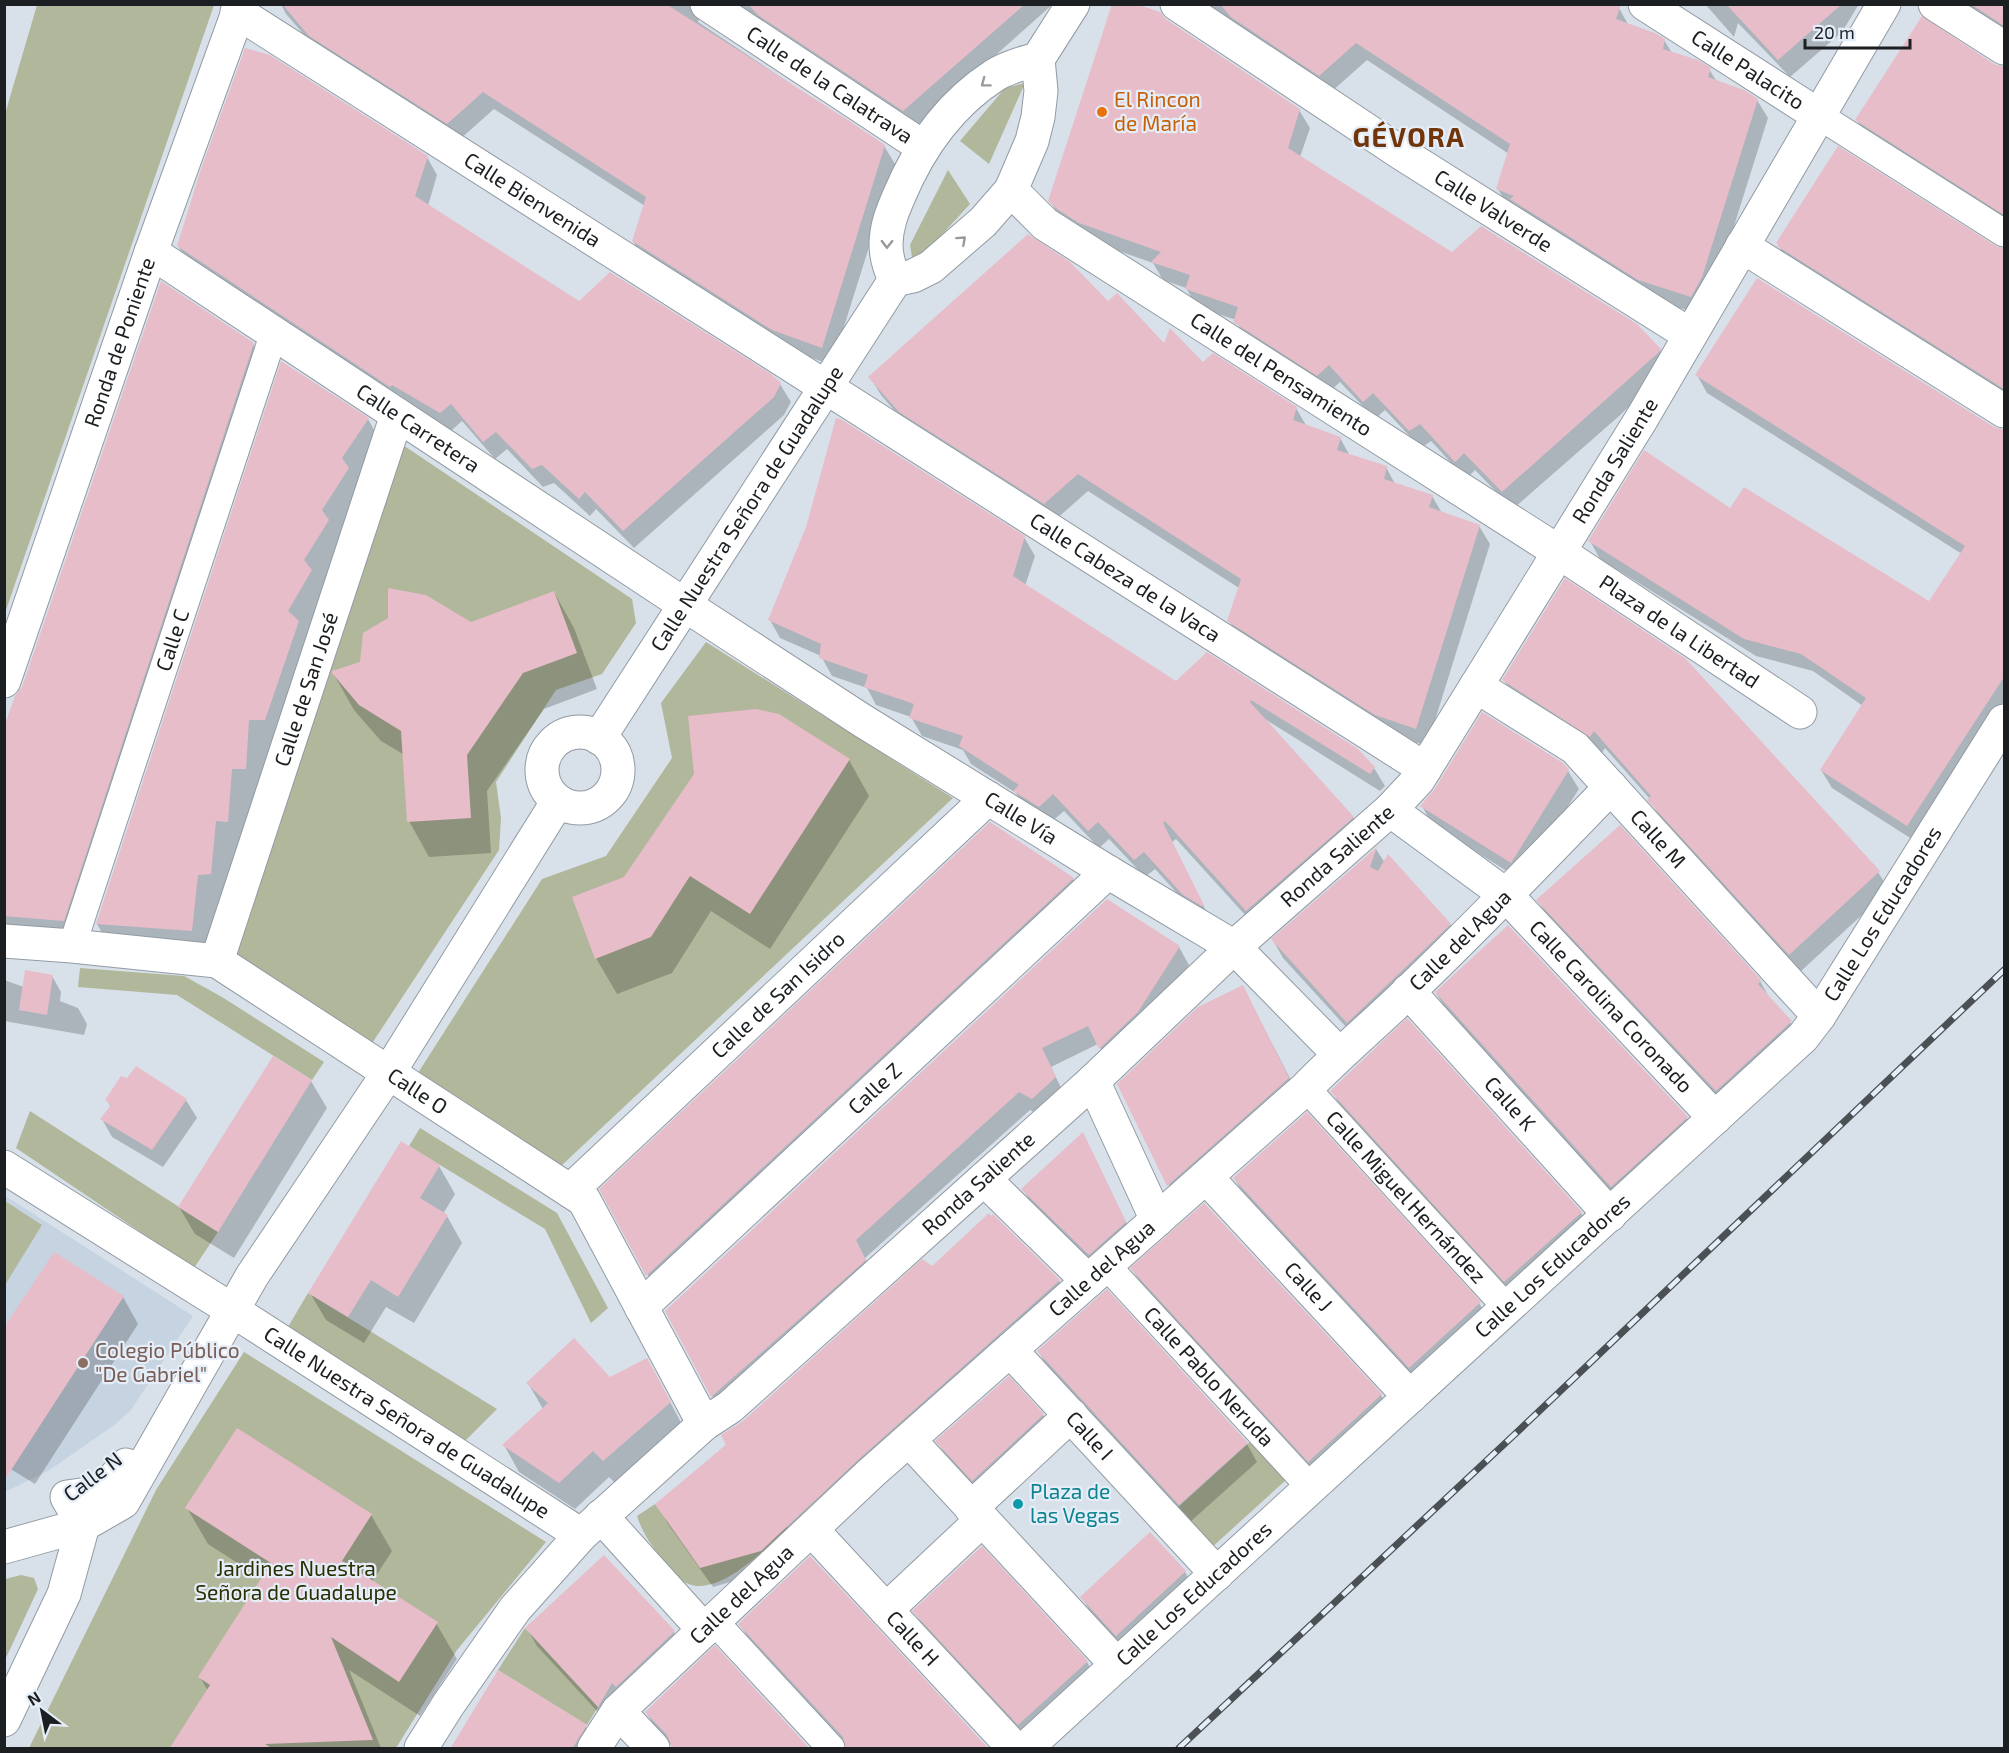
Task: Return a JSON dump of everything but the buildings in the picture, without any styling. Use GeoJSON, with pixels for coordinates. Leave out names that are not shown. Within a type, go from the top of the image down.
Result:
{"type":"FeatureCollection","features":[{"type":"Feature","properties":{"kind":"street","name":"Calle de la Calatrava"},"geometry":{"type":"LineString","coordinates":[[707,4],[923,147]]}},
{"type":"Feature","properties":{"kind":"street"},"geometry":{"type":"LineString","coordinates":[[1038,59],[1016,65],[996,75],[974,91],[947,117],[923,147],[908,174],[889,218],[886,245],[888,265],[895,280],[913,276],[931,267],[983,222],[1011,190],[1032,141],[1038,117],[1041,92],[1038,59],[1073,4]]}},
{"type":"Feature","properties":{"kind":"street","name":"Calle Valverde"},"geometry":{"type":"LineString","coordinates":[[1177,4],[1401,153],[1690,335]]}},
{"type":"Feature","properties":{"kind":"street","name":"Calle Palacito"},"geometry":{"type":"LineString","coordinates":[[1645,4],[1818,115]]}},
{"type":"Feature","properties":{"kind":"street","name":"Ronda Saliente"},"geometry":{"type":"LineString","coordinates":[[421,1749],[448,1705],[515,1610],[591,1525],[704,1424],[730,1407],[1094,1081],[1234,947],[1390,810],[1418,780],[1642,418],[1884,4]]}},
{"type":"Feature","properties":{"kind":"street"},"geometry":{"type":"LineString","coordinates":[[1935,4],[2004,48]]}},
{"type":"Feature","properties":{"kind":"street","name":"Ronda de Poniente"},"geometry":{"type":"LineString","coordinates":[[4,681],[151,252],[239,8]]}},
{"type":"Feature","properties":{"kind":"street","name":"Calle Bienvenida"},"geometry":{"type":"LineString","coordinates":[[239,8],[826,387]]}},
{"type":"Feature","properties":{"kind":"street"},"geometry":{"type":"LineString","coordinates":[[1818,115],[2004,232]]}},
{"type":"Feature","properties":{"kind":"street","name":"Calle del Pensamiento"},"geometry":{"type":"LineString","coordinates":[[1011,190],[1045,224],[1559,552]]}},
{"type":"Feature","properties":{"kind":"street"},"geometry":{"type":"LineString","coordinates":[[1742,246],[2004,411]]}},
{"type":"Feature","properties":{"kind":"street","name":"Calle Carretera"},"geometry":{"type":"LineString","coordinates":[[151,252],[685,605]]}},
{"type":"Feature","properties":{"kind":"street","name":"Calle Nuestra Señora de Guadalupe"},"geometry":{"type":"LineString","coordinates":[[599,738],[895,280]]}},
{"type":"Feature","properties":{"kind":"street","name":"Calle C"},"geometry":{"type":"LineString","coordinates":[[72,946],[274,333]]}},
{"type":"Feature","properties":{"kind":"street","name":"Calle Cabeza de la Vaca"},"geometry":{"type":"LineString","coordinates":[[826,387],[1425,769]]}},
{"type":"Feature","properties":{"kind":"street","name":"Calle de San José"},"geometry":{"type":"LineString","coordinates":[[217,961],[397,415]]}},
{"type":"Feature","properties":{"kind":"street","name":"Plaza de la Libertad"},"geometry":{"type":"LineString","coordinates":[[1559,552],[1800,712]]}},
{"type":"Feature","properties":{"kind":"street","name":"Calle Vía"},"geometry":{"type":"LineString","coordinates":[[685,605],[863,721],[1234,947],[1339,1054]]}},
{"type":"Feature","properties":{"kind":"street","name":"Calle M"},"geometry":{"type":"LineString","coordinates":[[1476,686],[1575,748],[1819,1016]]}},
{"type":"Feature","properties":{"kind":"street","name":"Calle Los Educadores"},"geometry":{"type":"LineString","coordinates":[[1026,1749],[1803,1038],[2004,721]]}},
{"type":"Feature","properties":{"kind":"street"},"geometry":{"type":"LineString","coordinates":[[577,732],[599,738],[614,754],[617,775],[614,786],[608,795],[590,807],[579,808],[558,801],[549,794],[541,772],[548,750],[555,741],[577,732]]}},
{"type":"Feature","properties":{"kind":"street","name":"Calle del Agua"},"geometry":{"type":"LineString","coordinates":[[594,1749],[618,1711],[909,1440],[1306,1088],[1506,895],[1611,787]]}},
{"type":"Feature","properties":{"kind":"street","name":"Calle de San Isidro"},"geometry":{"type":"LineString","coordinates":[[570,1191],[988,798]]}},
{"type":"Feature","properties":{"kind":"street"},"geometry":{"type":"LineString","coordinates":[[14,1538],[83,1525],[123,1502],[252,1276],[389,1072],[558,801]]}},
{"type":"Feature","properties":{"kind":"street","name":"Calle Carolina Coronado"},"geometry":{"type":"LineString","coordinates":[[1390,810],[1506,895],[1715,1118]]}},
{"type":"Feature","properties":{"kind":"street","name":"Calle Z"},"geometry":{"type":"LineString","coordinates":[[641,1307],[1108,872]]}},
{"type":"Feature","properties":{"kind":"street","name":"Calle O"},"geometry":{"type":"LineString","coordinates":[[4,941],[217,961],[584,1200],[704,1424]]}},
{"type":"Feature","properties":{"kind":"street","name":"Calle K"},"geometry":{"type":"LineString","coordinates":[[1408,991],[1610,1215]]}},
{"type":"Feature","properties":{"kind":"street"},"geometry":{"type":"LineString","coordinates":[[1094,1081],[1157,1220]]}},
{"type":"Feature","properties":{"kind":"street","name":"Calle Miguel Hernández"},"geometry":{"type":"LineString","coordinates":[[1306,1088],[1507,1308]]}},
{"type":"Feature","properties":{"kind":"street","name":"Calle Nuestra Señora de Guadalupe"},"geometry":{"type":"LineString","coordinates":[[4,1167],[232,1311],[591,1525],[709,1626]]}},
{"type":"Feature","properties":{"kind":"street","name":"Calle J"},"geometry":{"type":"LineString","coordinates":[[1206,1177],[1410,1397]]}},
{"type":"Feature","properties":{"kind":"street"},"geometry":{"type":"LineString","coordinates":[[984,1179],[1097,1273]]}},
{"type":"Feature","properties":{"kind":"street","name":"Calle Pablo Neruda"},"geometry":{"type":"LineString","coordinates":[[1097,1273],[1311,1488]]}},
{"type":"Feature","properties":{"kind":"street","name":"Calle I"},"geometry":{"type":"LineString","coordinates":[[1010,1350],[1217,1574]]}},
{"type":"Feature","properties":{"kind":"street","name":"Calle N"},"geometry":{"type":"LineString","coordinates":[[14,1538],[39,1516],[92,1480],[173,1412]]}},
{"type":"Feature","properties":{"kind":"street"},"geometry":{"type":"LineString","coordinates":[[886,1610],[1071,1415]]}},
{"type":"Feature","properties":{"kind":"street"},"geometry":{"type":"LineString","coordinates":[[909,1440],[1117,1665]]}},
{"type":"Feature","properties":{"kind":"street"},"geometry":{"type":"LineString","coordinates":[[4,1720],[64,1594],[70,1573],[83,1525],[67,1497]]}},
{"type":"Feature","properties":{"kind":"street","name":"Calle H"},"geometry":{"type":"LineString","coordinates":[[812,1530],[1014,1749]]}},
{"type":"Feature","properties":{"kind":"street"},"geometry":{"type":"LineString","coordinates":[[14,1538],[70,1573]]}},
{"type":"Feature","properties":{"kind":"street"},"geometry":{"type":"LineString","coordinates":[[709,1626],[831,1749]]}},
{"type":"Feature","properties":{"kind":"street"},"geometry":{"type":"LineString","coordinates":[[618,1711],[653,1749]]}},
{"type":"Feature","properties":{"kind":"shaded area","name":"Colegio Público \"De Gabriel\""},"geometry":{"type":"Polygon","coordinates":[[[4,1195],[193,1316],[131,1410],[113,1426],[48,1471],[5,1492],[4,1195]]]}},
{"type":"Feature","properties":{"kind":"green space"},"geometry":{"type":"Polygon","coordinates":[[[37,5],[214,5],[5,613],[5,114],[37,5]]]}},
{"type":"Feature","properties":{"kind":"green space"},"geometry":{"type":"Polygon","coordinates":[[[1025,83],[989,164],[960,141],[1005,88],[1025,83]]]}},
{"type":"Feature","properties":{"kind":"green space"},"geometry":{"type":"Polygon","coordinates":[[[948,170],[970,204],[926,252],[912,257],[910,245],[948,170]]]}},
{"type":"Feature","properties":{"kind":"green space"},"geometry":{"type":"Polygon","coordinates":[[[400,443],[632,599],[636,623],[602,674],[556,690],[496,782],[501,818],[499,850],[369,1048],[224,955],[400,443]]]}},
{"type":"Feature","properties":{"kind":"green space"},"geometry":{"type":"Polygon","coordinates":[[[706,642],[953,798],[561,1166],[416,1076],[542,879],[606,856],[672,758],[661,703],[706,642]]]}},
{"type":"Feature","properties":{"kind":"green space"},"geometry":{"type":"Polygon","coordinates":[[[80,968],[184,976],[222,997],[324,1062],[312,1080],[177,995],[78,987],[80,968]]]}},
{"type":"Feature","properties":{"kind":"green space"},"geometry":{"type":"Polygon","coordinates":[[[30,1111],[218,1232],[194,1268],[16,1148],[30,1111]]]}},
{"type":"Feature","properties":{"kind":"green space"},"geometry":{"type":"Polygon","coordinates":[[[420,1128],[557,1213],[608,1308],[591,1323],[545,1229],[409,1146],[420,1128]]]}},
{"type":"Feature","properties":{"kind":"green space"},"geometry":{"type":"Polygon","coordinates":[[[5,1201],[42,1225],[5,1285],[5,1201]]]}},
{"type":"Feature","properties":{"kind":"green space"},"geometry":{"type":"Polygon","coordinates":[[[308,1293],[497,1409],[465,1441],[288,1327],[308,1293]]]}},
{"type":"Feature","properties":{"kind":"green space","name":"Jardines Nuestra Señora de Guadalupe"},"geometry":{"type":"Polygon","coordinates":[[[244,1352],[546,1542],[457,1650],[396,1748],[29,1748],[156,1490],[244,1352]]]}},
{"type":"Feature","properties":{"kind":"green space"},"geometry":{"type":"Polygon","coordinates":[[[1252,1440],[1287,1479],[1210,1549],[1175,1510],[1252,1440]]]}},
{"type":"Feature","properties":{"kind":"green space"},"geometry":{"type":"Polygon","coordinates":[[[655,1504],[701,1567],[782,1517],[788,1529],[754,1559],[727,1578],[713,1584],[699,1586],[686,1583],[677,1577],[657,1553],[639,1523],[637,1516],[655,1504]]]}},
{"type":"Feature","properties":{"kind":"green space"},"geometry":{"type":"Polygon","coordinates":[[[21,1575],[34,1578],[38,1589],[5,1660],[5,1579],[21,1575]]]}},
{"type":"Feature","properties":{"kind":"green space"},"geometry":{"type":"Polygon","coordinates":[[[525,1628],[598,1707],[587,1725],[498,1670],[525,1628]]]}},
{"type":"Feature","properties":{"kind":"railway"},"geometry":{"type":"LineString","coordinates":[[1179,1748],[1514,1435],[2004,970]]}},
{"type":"Feature","properties":{"kind":"place","name":"El Rincon de María"},"geometry":{"type":"Point","coordinates":[1102,112]}},
{"type":"Feature","properties":{"kind":"place","name":"Colegio Público \"De Gabriel\""},"geometry":{"type":"Point","coordinates":[83,1363]}},
{"type":"Feature","properties":{"kind":"place","name":"Plaza de las Vegas"},"geometry":{"type":"Point","coordinates":[1018,1504]}},
{"type":"Feature","properties":{"kind":"district","name":"GÉVORA"},"geometry":{"type":"Point","coordinates":[1409,138]}}]}
